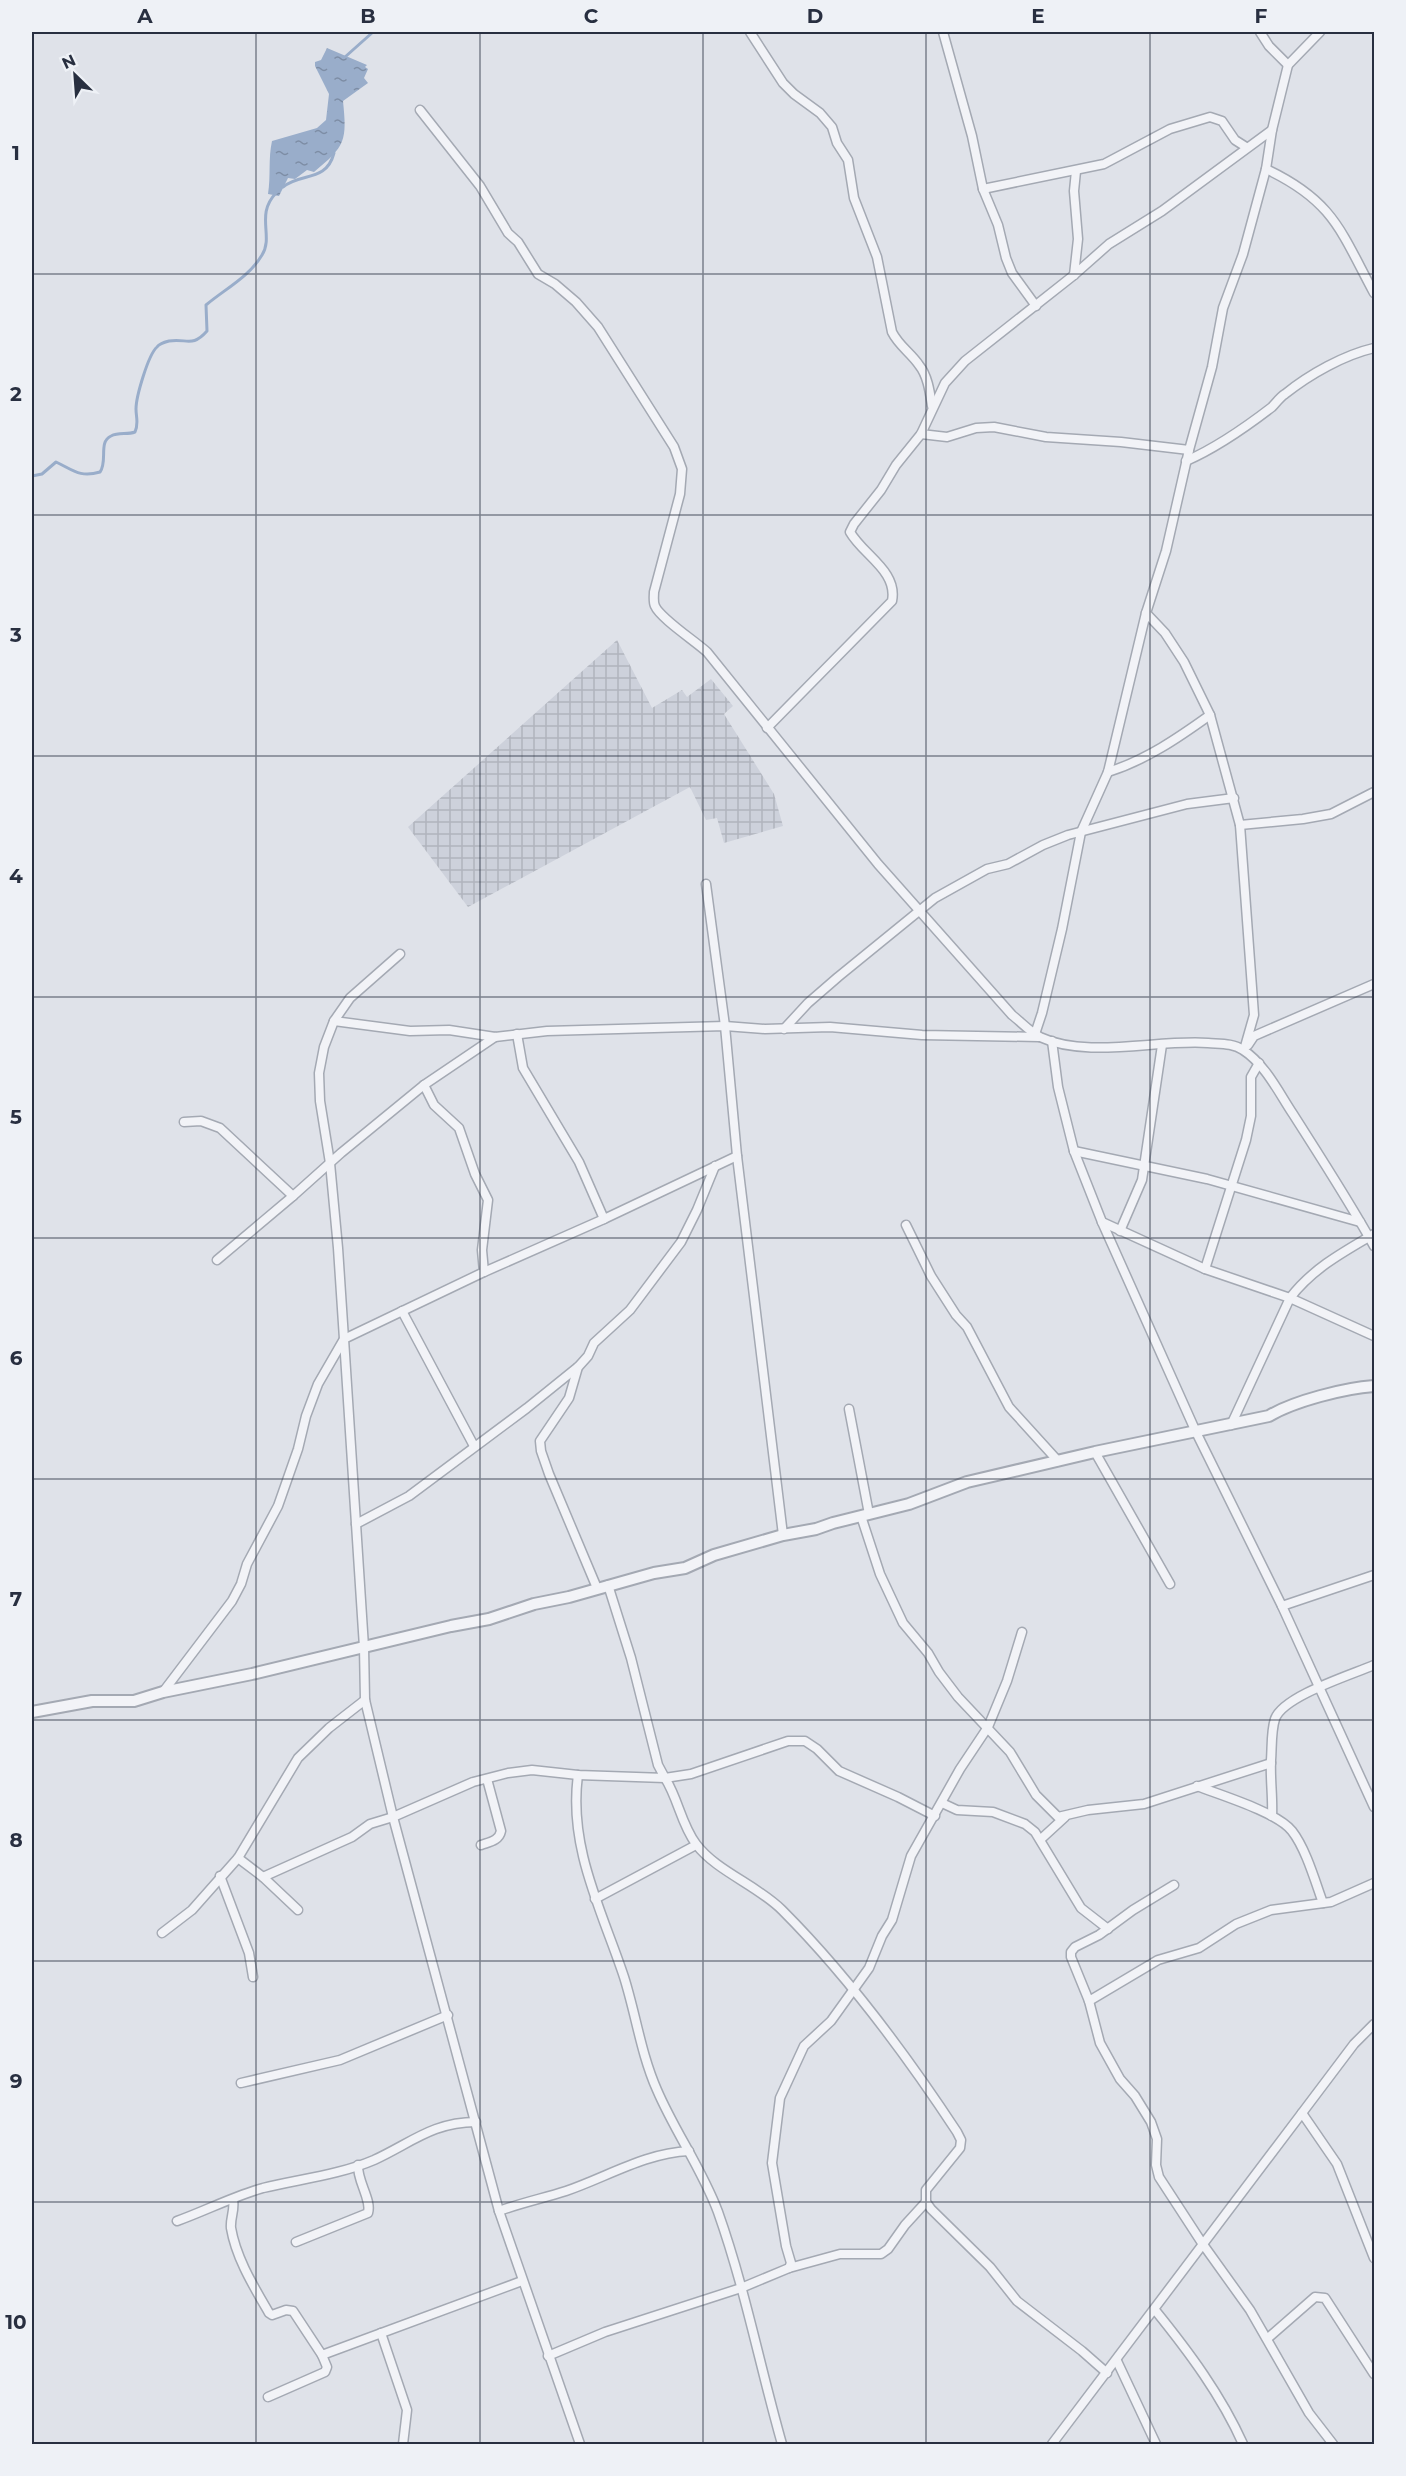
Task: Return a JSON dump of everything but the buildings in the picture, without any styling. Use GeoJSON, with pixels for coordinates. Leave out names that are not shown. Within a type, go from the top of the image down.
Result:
{"type":"FeatureCollection","features":[{"type":"Feature","properties":{"kind":"street"},"geometry":{"type":"LineString","coordinates":[[750,32],[783,83],[820,113],[832,127],[837,143],[848,160],[854,198],[877,257],[892,332],[897,342],[920,366],[927,380],[932,406]]}},
{"type":"Feature","properties":{"kind":"street"},"geometry":{"type":"LineString","coordinates":[[943,32],[970,128],[983,189],[998,225],[1004,251],[1012,273],[1036,306]]}},
{"type":"Feature","properties":{"kind":"street"},"geometry":{"type":"LineString","coordinates":[[1260,32],[1269,46],[1288,65]]}},
{"type":"Feature","properties":{"kind":"street"},"geometry":{"type":"LineString","coordinates":[[1037,1036],[1062,929],[1081,832],[1108,772],[1146,613],[1166,551],[1188,450],[1212,367],[1223,308],[1243,254],[1266,169],[1272,130],[1288,65],[1320,32]]}},
{"type":"Feature","properties":{"kind":"street"},"geometry":{"type":"LineString","coordinates":[[420,110],[480,186],[508,233],[518,242],[538,274],[576,302],[598,327],[674,447],[682,469],[680,494],[654,592],[654,605],[661,615],[692,638],[706,652],[878,864],[1012,1015],[1037,1036]]}},
{"type":"Feature","properties":{"kind":"street"},"geometry":{"type":"LineString","coordinates":[[983,189],[1104,164],[1170,129],[1210,117],[1222,121],[1235,140],[1246,147]]}},
{"type":"Feature","properties":{"kind":"street"},"geometry":{"type":"LineString","coordinates":[[767,728],[892,601],[891,584],[886,574],[850,532],[896,465],[921,434],[932,406],[945,383],[964,362],[1036,306],[1109,244],[1162,211],[1272,130]]}},
{"type":"Feature","properties":{"kind":"street"},"geometry":{"type":"LineString","coordinates":[[1266,169],[1293,181],[1327,210],[1344,236],[1374,293]]}},
{"type":"Feature","properties":{"kind":"street"},"geometry":{"type":"LineString","coordinates":[[1074,275],[1078,239],[1074,191],[1076,171]]}},
{"type":"Feature","properties":{"kind":"street"},"geometry":{"type":"LineString","coordinates":[[1186,461],[1212,448],[1312,376],[1358,351],[1374,348]]}},
{"type":"Feature","properties":{"kind":"street"},"geometry":{"type":"LineString","coordinates":[[921,434],[947,437],[976,428],[994,427],[1046,437],[1121,442],[1188,450]]}},
{"type":"Feature","properties":{"kind":"street"},"geometry":{"type":"LineString","coordinates":[[1146,613],[1164,633],[1184,662],[1210,715],[1234,798],[1240,825],[1254,1015],[1244,1050]]}},
{"type":"Feature","properties":{"kind":"street"},"geometry":{"type":"LineString","coordinates":[[1108,772],[1127,766],[1157,751],[1210,715]]}},
{"type":"Feature","properties":{"kind":"street"},"geometry":{"type":"LineString","coordinates":[[1240,825],[1331,814],[1374,792]]}},
{"type":"Feature","properties":{"kind":"street"},"geometry":{"type":"LineString","coordinates":[[784,1029],[808,1003],[935,898],[987,869],[1008,864],[1043,845],[1081,832],[1186,804],[1234,798]]}},
{"type":"Feature","properties":{"kind":"street"},"geometry":{"type":"LineString","coordinates":[[706,884],[725,1026],[737,1156],[783,1535]]}},
{"type":"Feature","properties":{"kind":"street"},"geometry":{"type":"LineString","coordinates":[[400,954],[350,998],[334,1021],[324,1047],[319,1073],[320,1101],[330,1163],[344,1339],[364,1647],[365,1700],[393,1817],[500,2211],[522,2281],[580,2445]]}},
{"type":"Feature","properties":{"kind":"street"},"geometry":{"type":"LineString","coordinates":[[1244,1050],[1254,1036],[1374,984]]}},
{"type":"Feature","properties":{"kind":"street"},"geometry":{"type":"LineString","coordinates":[[334,1021],[410,1030],[449,1030],[495,1037],[517,1034],[725,1026],[784,1029],[830,1027],[922,1035],[1037,1036],[1052,1041],[1124,1047],[1198,1042],[1234,1045],[1259,1063],[1360,1221],[1372,1236],[1374,1246]]}},
{"type":"Feature","properties":{"kind":"street"},"geometry":{"type":"LineString","coordinates":[[517,1034],[523,1068],[579,1162],[604,1219]]}},
{"type":"Feature","properties":{"kind":"street"},"geometry":{"type":"LineString","coordinates":[[217,1260],[424,1085],[495,1037]]}},
{"type":"Feature","properties":{"kind":"street"},"geometry":{"type":"LineString","coordinates":[[1052,1041],[1058,1087],[1074,1150],[1102,1222],[1196,1432],[1282,1606],[1374,1807]]}},
{"type":"Feature","properties":{"kind":"street"},"geometry":{"type":"LineString","coordinates":[[1120,1231],[1142,1180],[1162,1045]]}},
{"type":"Feature","properties":{"kind":"street"},"geometry":{"type":"LineString","coordinates":[[1205,1269],[1246,1140],[1251,1116],[1251,1077],[1259,1063]]}},
{"type":"Feature","properties":{"kind":"street"},"geometry":{"type":"LineString","coordinates":[[424,1085],[435,1105],[459,1128],[475,1174],[488,1200],[482,1250],[484,1272]]}},
{"type":"Feature","properties":{"kind":"street"},"geometry":{"type":"LineString","coordinates":[[184,1122],[201,1121],[220,1128],[292,1196]]}},
{"type":"Feature","properties":{"kind":"street"},"geometry":{"type":"LineString","coordinates":[[1074,1150],[1230,1186],[1360,1221]]}},
{"type":"Feature","properties":{"kind":"street"},"geometry":{"type":"LineString","coordinates":[[163,1692],[218,1622],[236,1593],[247,1564],[278,1506],[318,1384],[344,1339],[737,1156]]}},
{"type":"Feature","properties":{"kind":"street"},"geometry":{"type":"LineString","coordinates":[[356,1524],[410,1496],[579,1366],[588,1356],[594,1343],[630,1310],[681,1242],[715,1166]]}},
{"type":"Feature","properties":{"kind":"street"},"geometry":{"type":"LineString","coordinates":[[1102,1222],[1205,1269],[1290,1298],[1374,1336]]}},
{"type":"Feature","properties":{"kind":"street"},"geometry":{"type":"LineString","coordinates":[[906,1225],[931,1276],[956,1315],[967,1327],[1009,1407],[1058,1461]]}},
{"type":"Feature","properties":{"kind":"street"},"geometry":{"type":"LineString","coordinates":[[1231,1425],[1290,1298],[1304,1280],[1324,1264],[1372,1236]]}},
{"type":"Feature","properties":{"kind":"street"},"geometry":{"type":"LineString","coordinates":[[402,1311],[474,1446]]}},
{"type":"Feature","properties":{"kind":"street"},"geometry":{"type":"LineString","coordinates":[[579,1366],[569,1398],[540,1441],[549,1474],[597,1588]]}},
{"type":"Feature","properties":{"kind":"street"},"geometry":{"type":"LineString","coordinates":[[32,1712],[92,1701],[134,1701],[163,1692],[252,1674],[489,1619],[534,1604],[684,1568],[714,1555],[783,1535],[804,1532],[921,1500],[967,1482],[1095,1452],[1231,1425],[1269,1416],[1284,1407],[1353,1387],[1374,1386]]}},
{"type":"Feature","properties":{"kind":"street"},"geometry":{"type":"LineString","coordinates":[[849,1409],[865,1515],[880,1574],[903,1623],[928,1653],[958,1697],[988,1726],[1010,1752],[1036,1795],[1058,1817],[1088,1810],[1144,1804],[1270,1763]]}},
{"type":"Feature","properties":{"kind":"street"},"geometry":{"type":"LineString","coordinates":[[1095,1452],[1170,1584]]}},
{"type":"Feature","properties":{"kind":"street"},"geometry":{"type":"LineString","coordinates":[[1282,1606],[1374,1575]]}},
{"type":"Feature","properties":{"kind":"street"},"geometry":{"type":"LineString","coordinates":[[548,2356],[605,2332],[741,2288],[789,2268],[840,2254],[882,2254],[926,2202],[926,2190],[956,2155],[961,2140],[903,2053],[855,1990],[780,1908],[696,1845],[687,1830],[673,1791],[658,1765],[631,1658],[608,1585]]}},
{"type":"Feature","properties":{"kind":"street"},"geometry":{"type":"LineString","coordinates":[[789,2268],[791,2263],[772,2163],[780,2098],[804,2046],[831,2021],[869,1968],[882,1936],[892,1920],[911,1856],[960,1769],[988,1726],[1007,1681],[1022,1632]]}},
{"type":"Feature","properties":{"kind":"street"},"geometry":{"type":"LineString","coordinates":[[1272,1816],[1270,1763],[1275,1719],[1282,1708],[1318,1687],[1374,1665]]}},
{"type":"Feature","properties":{"kind":"street"},"geometry":{"type":"LineString","coordinates":[[162,1933],[192,1910],[238,1858],[298,1758],[329,1728],[365,1700]]}},
{"type":"Feature","properties":{"kind":"street"},"geometry":{"type":"LineString","coordinates":[[263,1877],[351,1837],[370,1824],[393,1817],[472,1782],[532,1770],[578,1775],[665,1778],[691,1774],[788,1741],[805,1741],[817,1749],[839,1771],[935,1816]]}},
{"type":"Feature","properties":{"kind":"street"},"geometry":{"type":"LineString","coordinates":[[578,1775],[575,1796],[579,1842],[595,1899],[624,1978],[646,2065],[658,2094],[718,2211],[741,2288],[782,2445]]}},
{"type":"Feature","properties":{"kind":"street"},"geometry":{"type":"LineString","coordinates":[[481,1845],[495,1840],[500,1836],[501,1831],[487,1779]]}},
{"type":"Feature","properties":{"kind":"street"},"geometry":{"type":"LineString","coordinates":[[1196,1786],[1272,1816],[1292,1831],[1323,1903]]}},
{"type":"Feature","properties":{"kind":"street"},"geometry":{"type":"LineString","coordinates":[[942,1803],[957,1810],[993,1812],[1025,1824],[1041,1839],[1081,1908],[1108,1929]]}},
{"type":"Feature","properties":{"kind":"street"},"geometry":{"type":"LineString","coordinates":[[1041,1839],[1065,1816]]}},
{"type":"Feature","properties":{"kind":"street"},"geometry":{"type":"LineString","coordinates":[[595,1899],[696,1845]]}},
{"type":"Feature","properties":{"kind":"street"},"geometry":{"type":"LineString","coordinates":[[238,1858],[263,1877],[298,1910]]}},
{"type":"Feature","properties":{"kind":"street"},"geometry":{"type":"LineString","coordinates":[[220,1876],[249,1953],[253,1977]]}},
{"type":"Feature","properties":{"kind":"street"},"geometry":{"type":"LineString","coordinates":[[1089,2001],[1158,1960],[1199,1948],[1236,1924],[1271,1910],[1340,1899],[1374,1883]]}},
{"type":"Feature","properties":{"kind":"street"},"geometry":{"type":"LineString","coordinates":[[1174,1885],[1133,1910],[1108,1929],[1075,1947],[1071,1952],[1089,2001],[1100,2043],[1120,2079],[1135,2096],[1151,2122],[1157,2139],[1156,2165],[1159,2177],[1250,2310],[1309,2413],[1333,2445]]}},
{"type":"Feature","properties":{"kind":"street"},"geometry":{"type":"LineString","coordinates":[[241,2083],[340,2060],[448,2015]]}},
{"type":"Feature","properties":{"kind":"street"},"geometry":{"type":"LineString","coordinates":[[1053,2444],[1354,2044],[1374,2024]]}},
{"type":"Feature","properties":{"kind":"street"},"geometry":{"type":"LineString","coordinates":[[1302,2113],[1337,2164],[1374,2258]]}},
{"type":"Feature","properties":{"kind":"street"},"geometry":{"type":"LineString","coordinates":[[177,2221],[259,2190],[315,2178],[374,2160],[426,2132],[446,2125],[476,2122]]}},
{"type":"Feature","properties":{"kind":"street"},"geometry":{"type":"LineString","coordinates":[[500,2211],[566,2191],[650,2158],[689,2151]]}},
{"type":"Feature","properties":{"kind":"street"},"geometry":{"type":"LineString","coordinates":[[296,2242],[368,2213],[369,2207],[358,2178],[358,2165]]}},
{"type":"Feature","properties":{"kind":"street"},"geometry":{"type":"LineString","coordinates":[[233,2200],[231,2223],[236,2249],[267,2309],[272,2315],[286,2310],[293,2311],[322,2355],[327,2367],[325,2372],[268,2397]]}},
{"type":"Feature","properties":{"kind":"street"},"geometry":{"type":"LineString","coordinates":[[926,2202],[990,2267],[1017,2301],[1083,2351],[1107,2373]]}},
{"type":"Feature","properties":{"kind":"street"},"geometry":{"type":"LineString","coordinates":[[322,2355],[522,2281]]}},
{"type":"Feature","properties":{"kind":"street"},"geometry":{"type":"LineString","coordinates":[[1268,2338],[1320,2295],[1325,2298],[1374,2374]]}},
{"type":"Feature","properties":{"kind":"street"},"geometry":{"type":"LineString","coordinates":[[1155,2310],[1191,2355],[1212,2387],[1243,2445]]}},
{"type":"Feature","properties":{"kind":"street"},"geometry":{"type":"LineString","coordinates":[[381,2333],[407,2410],[403,2445]]}},
{"type":"Feature","properties":{"kind":"street"},"geometry":{"type":"LineString","coordinates":[[1117,2361],[1156,2445]]}},
{"type":"Feature","properties":{"kind":"shaded area"},"geometry":{"type":"Polygon","coordinates":[[[617,640],[652,708],[682,690],[687,697],[711,679],[733,706],[724,714],[774,794],[783,826],[724,843],[717,818],[706,820],[690,787],[468,907],[408,827],[617,640]]]}},
{"type":"Feature","properties":{"kind":"water"},"geometry":{"type":"Polygon","coordinates":[[[327,48],[367,65],[365,67],[368,69],[364,78],[368,83],[343,101],[344,134],[333,155],[314,172],[307,170],[295,179],[288,178],[279,196],[268,194],[272,141],[317,128],[326,120],[329,94],[315,62],[321,60],[327,48]]]}},
{"type":"Feature","properties":{"kind":"waterway"},"geometry":{"type":"LineString","coordinates":[[345,57],[373,32]]}},
{"type":"Feature","properties":{"kind":"waterway"},"geometry":{"type":"LineString","coordinates":[[283,187],[290,182],[319,173],[325,169],[334,153]]}},
{"type":"Feature","properties":{"kind":"waterway"},"geometry":{"type":"LineString","coordinates":[[32,476],[42,474],[56,462],[82,474],[100,472],[107,439],[114,435],[135,432],[138,395],[146,367],[154,351],[158,346],[169,341],[193,341],[207,331],[206,305],[244,276],[262,255],[266,240],[267,209],[276,193]]}}]}
